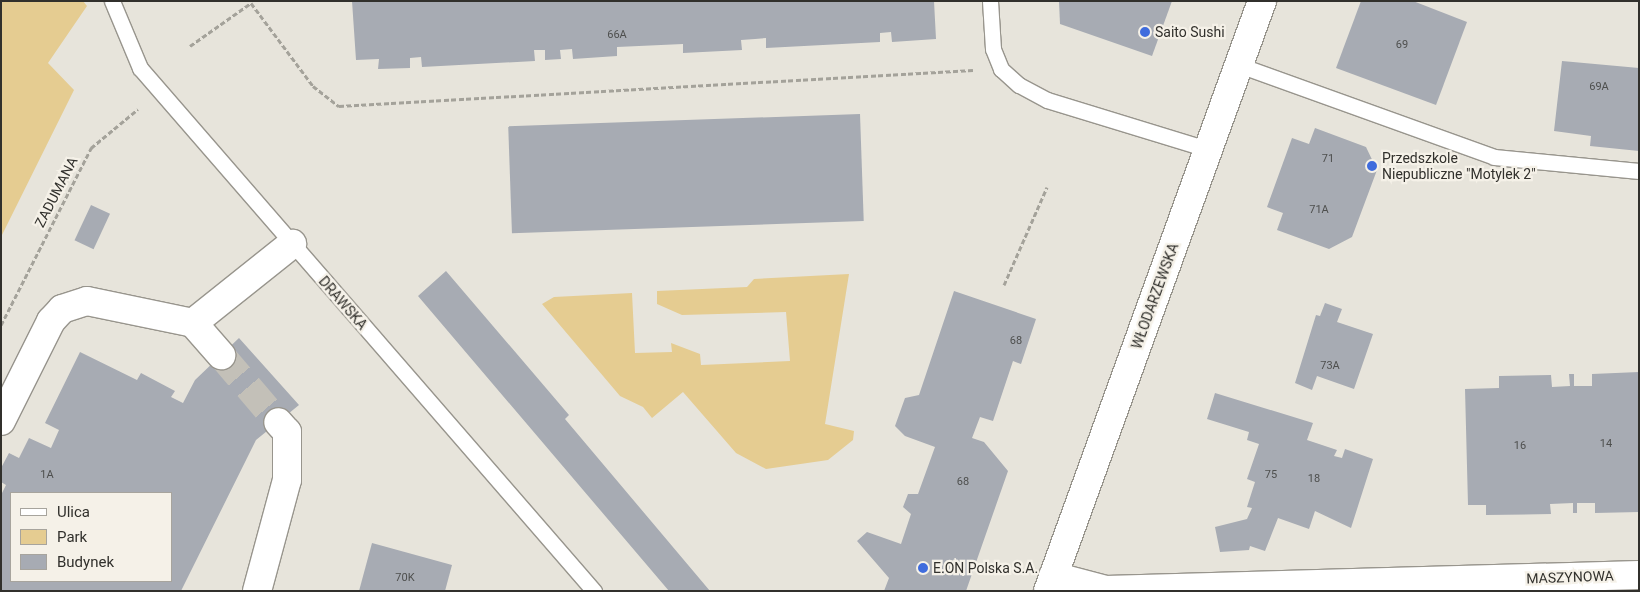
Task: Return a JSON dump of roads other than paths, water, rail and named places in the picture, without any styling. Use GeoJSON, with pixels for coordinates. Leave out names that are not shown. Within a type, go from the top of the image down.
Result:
{"type":"FeatureCollection","features":[{"type":"Feature","properties":{"kind":"street","name":"WŁODARZEWSKA"},"geometry":{"type":"LineString","coordinates":[[1050,584],[1262,1]]}},
{"type":"Feature","properties":{"kind":"street"},"geometry":{"type":"LineString","coordinates":[[193,323],[292,244]]}},
{"type":"Feature","properties":{"kind":"street"},"geometry":{"type":"LineString","coordinates":[[1,421],[51,321],[62,309],[87,301],[193,323],[221,355]]}},
{"type":"Feature","properties":{"kind":"street"},"geometry":{"type":"LineString","coordinates":[[257,591],[287,480],[290,454],[287,432],[278,422]]}},
{"type":"Feature","properties":{"kind":"street","name":"MASZYNOWA"},"geometry":{"type":"LineString","coordinates":[[1050,584],[1106,590],[1454,585],[1639,574]]}},
{"type":"Feature","properties":{"kind":"lane","name":"DRAWSKA"},"geometry":{"type":"LineString","coordinates":[[112,1],[140,68],[594,591]]}},
{"type":"Feature","properties":{"kind":"lane"},"geometry":{"type":"LineString","coordinates":[[990,1],[993,49],[1001,69],[1019,85],[1047,100],[1208,149]]}},
{"type":"Feature","properties":{"kind":"lane"},"geometry":{"type":"LineString","coordinates":[[1239,65],[1494,157],[1639,171]]}},
{"type":"Feature","properties":{"kind":"tunnel"},"geometry":{"type":"LineString","coordinates":[[221,355],[278,422]]}},
{"type":"Feature","properties":{"kind":"place","name":"Saito Sushi"},"geometry":{"type":"Point","coordinates":[1145,32]}},
{"type":"Feature","properties":{"kind":"place","name":"Przedszkole Niepubliczne \"Motylek 2\""},"geometry":{"type":"Point","coordinates":[1372,166]}},
{"type":"Feature","properties":{"kind":"place","name":"E.ON Polska S.A."},"geometry":{"type":"Point","coordinates":[923,568]}}]}
